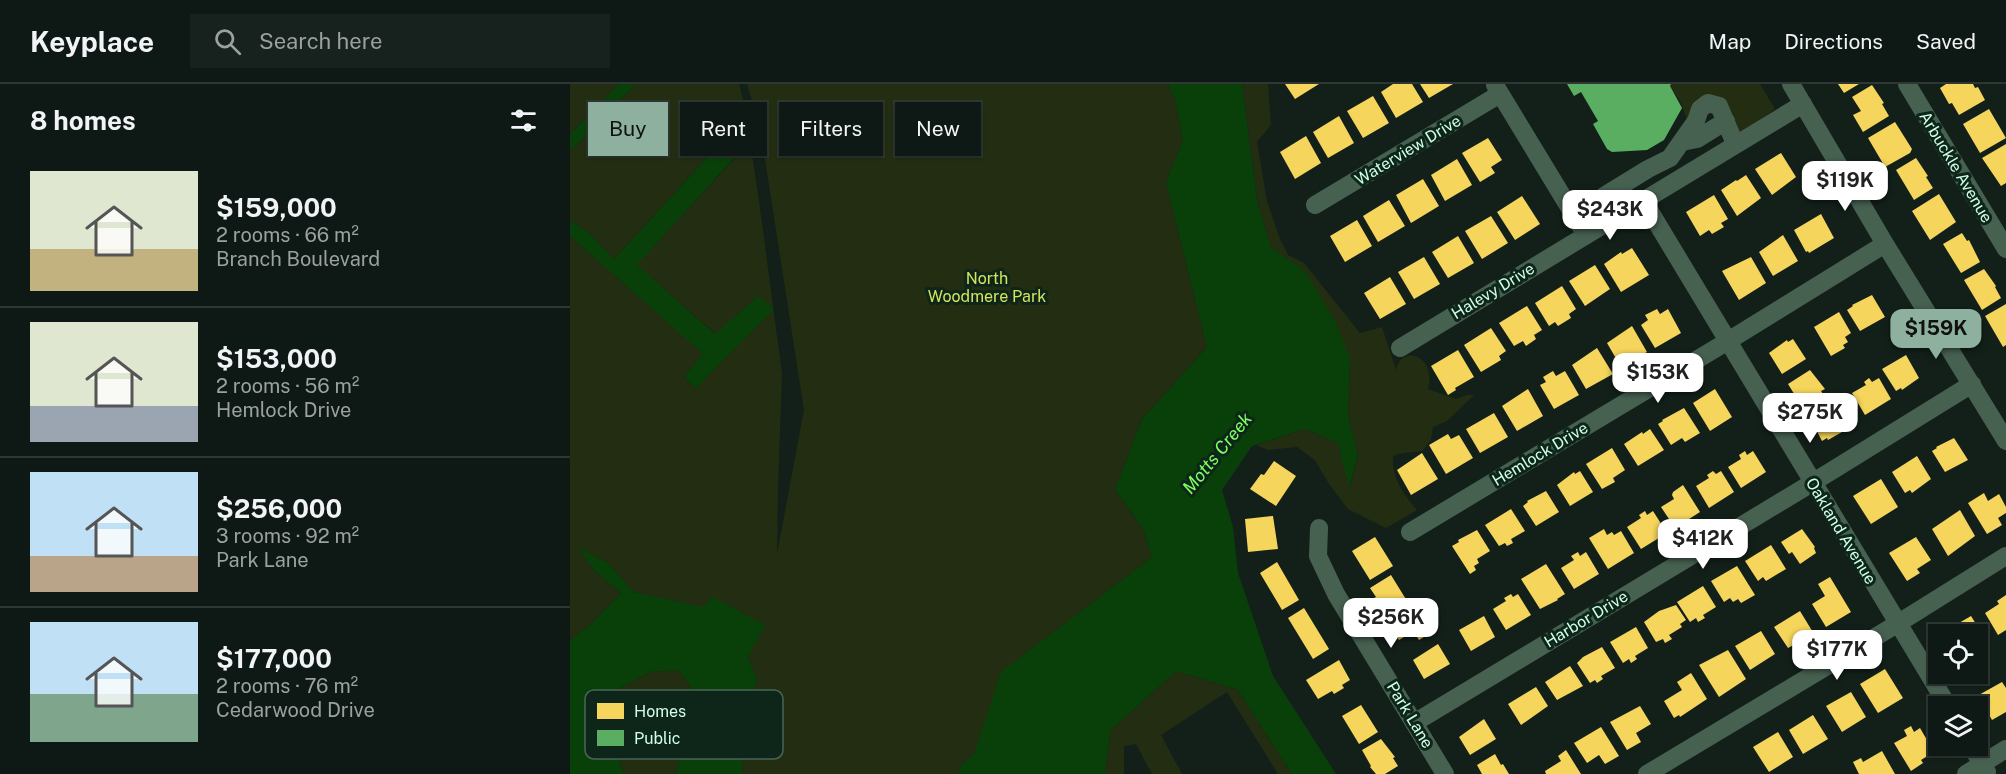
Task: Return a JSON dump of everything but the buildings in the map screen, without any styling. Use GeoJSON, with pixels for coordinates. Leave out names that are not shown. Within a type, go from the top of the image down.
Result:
{"type":"FeatureCollection","features":[{"type":"Feature","properties":{"kind":"street"},"geometry":{"type":"LineString","coordinates":[[1791,84],[1885,244],[2006,441]]}},
{"type":"Feature","properties":{"kind":"street","name":"Arbuckle Avenue"},"geometry":{"type":"LineString","coordinates":[[1907,84],[2000,225],[2006,249]]}},
{"type":"Feature","properties":{"kind":"street"},"geometry":{"type":"LineString","coordinates":[[1497,89],[1586,235]]}},
{"type":"Feature","properties":{"kind":"street","name":"Waterview Drive"},"geometry":{"type":"LineString","coordinates":[[1316,205],[1497,89]]}},
{"type":"Feature","properties":{"kind":"street"},"geometry":{"type":"LineString","coordinates":[[1604,196],[1670,158],[1696,121],[1700,109],[1708,103],[1719,106],[1733,139],[1738,143]]}},
{"type":"Feature","properties":{"kind":"street","name":"Halevy Drive"},"geometry":{"type":"LineString","coordinates":[[1400,348],[1803,104]]}},
{"type":"Feature","properties":{"kind":"street"},"geometry":{"type":"LineString","coordinates":[[1682,141],[1697,139],[1726,121]]}},
{"type":"Feature","properties":{"kind":"street"},"geometry":{"type":"LineString","coordinates":[[1670,158],[1685,175]]}},
{"type":"Feature","properties":{"kind":"street","name":"Oakland Avenue"},"geometry":{"type":"LineString","coordinates":[[1643,200],[1942,696]]}},
{"type":"Feature","properties":{"kind":"street","name":"Hemlock Drive"},"geometry":{"type":"LineString","coordinates":[[1410,532],[1885,244]]}},
{"type":"Feature","properties":{"kind":"street","name":"Harbor Drive"},"geometry":{"type":"LineString","coordinates":[[1414,723],[1972,384]]}},
{"type":"Feature","properties":{"kind":"street","name":"Park Lane"},"geometry":{"type":"LineString","coordinates":[[1319,528],[1318,556],[1336,594],[1445,774]]}},
{"type":"Feature","properties":{"kind":"street"},"geometry":{"type":"LineString","coordinates":[[1647,774],[2006,556]]}},
{"type":"Feature","properties":{"kind":"street"},"geometry":{"type":"LineString","coordinates":[[1966,774],[1985,769],[2006,749]]}},
{"type":"Feature","properties":{"kind":"street"},"geometry":{"type":"LineString","coordinates":[[1977,756],[1985,769]]}},
{"type":"Feature","properties":{"kind":"green space"},"geometry":{"type":"Polygon","coordinates":[[[570,84],[619,84],[601,102],[588,102],[588,116],[570,134],[570,84]]]}},
{"type":"Feature","properties":{"kind":"green space","name":"North Woodmere Park"},"geometry":{"type":"Polygon","coordinates":[[[636,84],[739,84],[744,102],[680,102],[680,156],[709,156],[614,259],[588,232],[570,221],[570,151],[588,133],[588,156],[668,156],[668,102],[618,102],[636,84]]]}},
{"type":"Feature","properties":{"kind":"green space","name":"North Woodmere Park"},"geometry":{"type":"Polygon","coordinates":[[[747,84],[1168,84],[1175,99],[1183,140],[1166,182],[1207,347],[1142,419],[1115,489],[1143,529],[1152,557],[1002,672],[974,754],[962,764],[958,774],[742,774],[743,759],[783,759],[783,690],[755,690],[757,680],[748,657],[764,625],[634,592],[608,563],[580,548],[595,571],[621,593],[589,626],[570,640],[570,236],[704,354],[684,377],[695,389],[758,296],[716,334],[636,265],[737,156],[752,156],[782,374],[777,554],[804,410],[765,156],[767,156],[767,102],[752,102],[747,84]]]}},
{"type":"Feature","properties":{"kind":"green space"},"geometry":{"type":"Polygon","coordinates":[[[1242,84],[1268,84],[1271,125],[1257,142],[1267,201],[1288,255],[1304,263],[1360,333],[1382,327],[1396,370],[1399,362],[1405,357],[1411,355],[1418,357],[1428,368],[1428,389],[1456,399],[1474,395],[1447,421],[1433,427],[1431,440],[1422,451],[1397,454],[1393,457],[1397,479],[1417,510],[1386,528],[1348,509],[1315,460],[1297,447],[1268,450],[1256,445],[1305,429],[1338,443],[1350,486],[1358,455],[1348,416],[1350,358],[1271,248],[1257,200],[1242,84]]]}},
{"type":"Feature","properties":{"kind":"green space"},"geometry":{"type":"Polygon","coordinates":[[[1671,84],[1760,84],[1775,109],[1741,134],[1723,103],[1687,120],[1671,84]]]}},
{"type":"Feature","properties":{"kind":"green space"},"geometry":{"type":"Polygon","coordinates":[[[679,670],[692,690],[617,690],[650,672],[679,670]]]}},
{"type":"Feature","properties":{"kind":"green space"},"geometry":{"type":"Polygon","coordinates":[[[1176,671],[1238,690],[1292,774],[1278,774],[1227,692],[1161,735],[1182,774],[1152,774],[1136,744],[1124,746],[1124,774],[1105,774],[1110,731],[1176,671]]]}},
{"type":"Feature","properties":{"kind":"green space"},"geometry":{"type":"Polygon","coordinates":[[[619,759],[681,759],[675,774],[624,774],[619,759]]]}},
{"type":"Feature","properties":{"kind":"water"},"geometry":{"type":"Polygon","coordinates":[[[619,84],[636,84],[618,102],[601,102],[619,84]]]}},
{"type":"Feature","properties":{"kind":"water","name":"Motts Creek"},"geometry":{"type":"Polygon","coordinates":[[[1168,84],[1242,84],[1257,200],[1271,248],[1305,271],[1336,323],[1350,358],[1348,416],[1358,455],[1349,488],[1338,443],[1305,429],[1252,446],[1222,490],[1233,527],[1238,573],[1273,676],[1336,774],[1292,774],[1238,690],[1176,671],[1110,731],[1105,774],[958,774],[962,764],[974,754],[1001,672],[1152,557],[1143,529],[1115,489],[1142,419],[1207,347],[1166,182],[1183,140],[1175,99],[1168,84]]]}},
{"type":"Feature","properties":{"kind":"water"},"geometry":{"type":"Polygon","coordinates":[[[588,116],[588,133],[570,151],[570,134],[588,116]]]}},
{"type":"Feature","properties":{"kind":"water"},"geometry":{"type":"Polygon","coordinates":[[[709,156],[736,156],[637,265],[715,334],[758,296],[774,309],[695,389],[684,377],[703,354],[570,236],[570,221],[588,232],[614,259],[709,156]]]}},
{"type":"Feature","properties":{"kind":"water"},"geometry":{"type":"Polygon","coordinates":[[[578,547],[608,563],[634,592],[703,607],[713,597],[765,625],[748,657],[757,680],[755,690],[692,690],[679,670],[650,672],[617,690],[585,690],[585,759],[619,759],[624,774],[570,774],[570,640],[589,626],[621,593],[595,571],[578,547]]]}},
{"type":"Feature","properties":{"kind":"water"},"geometry":{"type":"Polygon","coordinates":[[[681,759],[743,759],[742,774],[675,774],[681,759]]]}}]}
